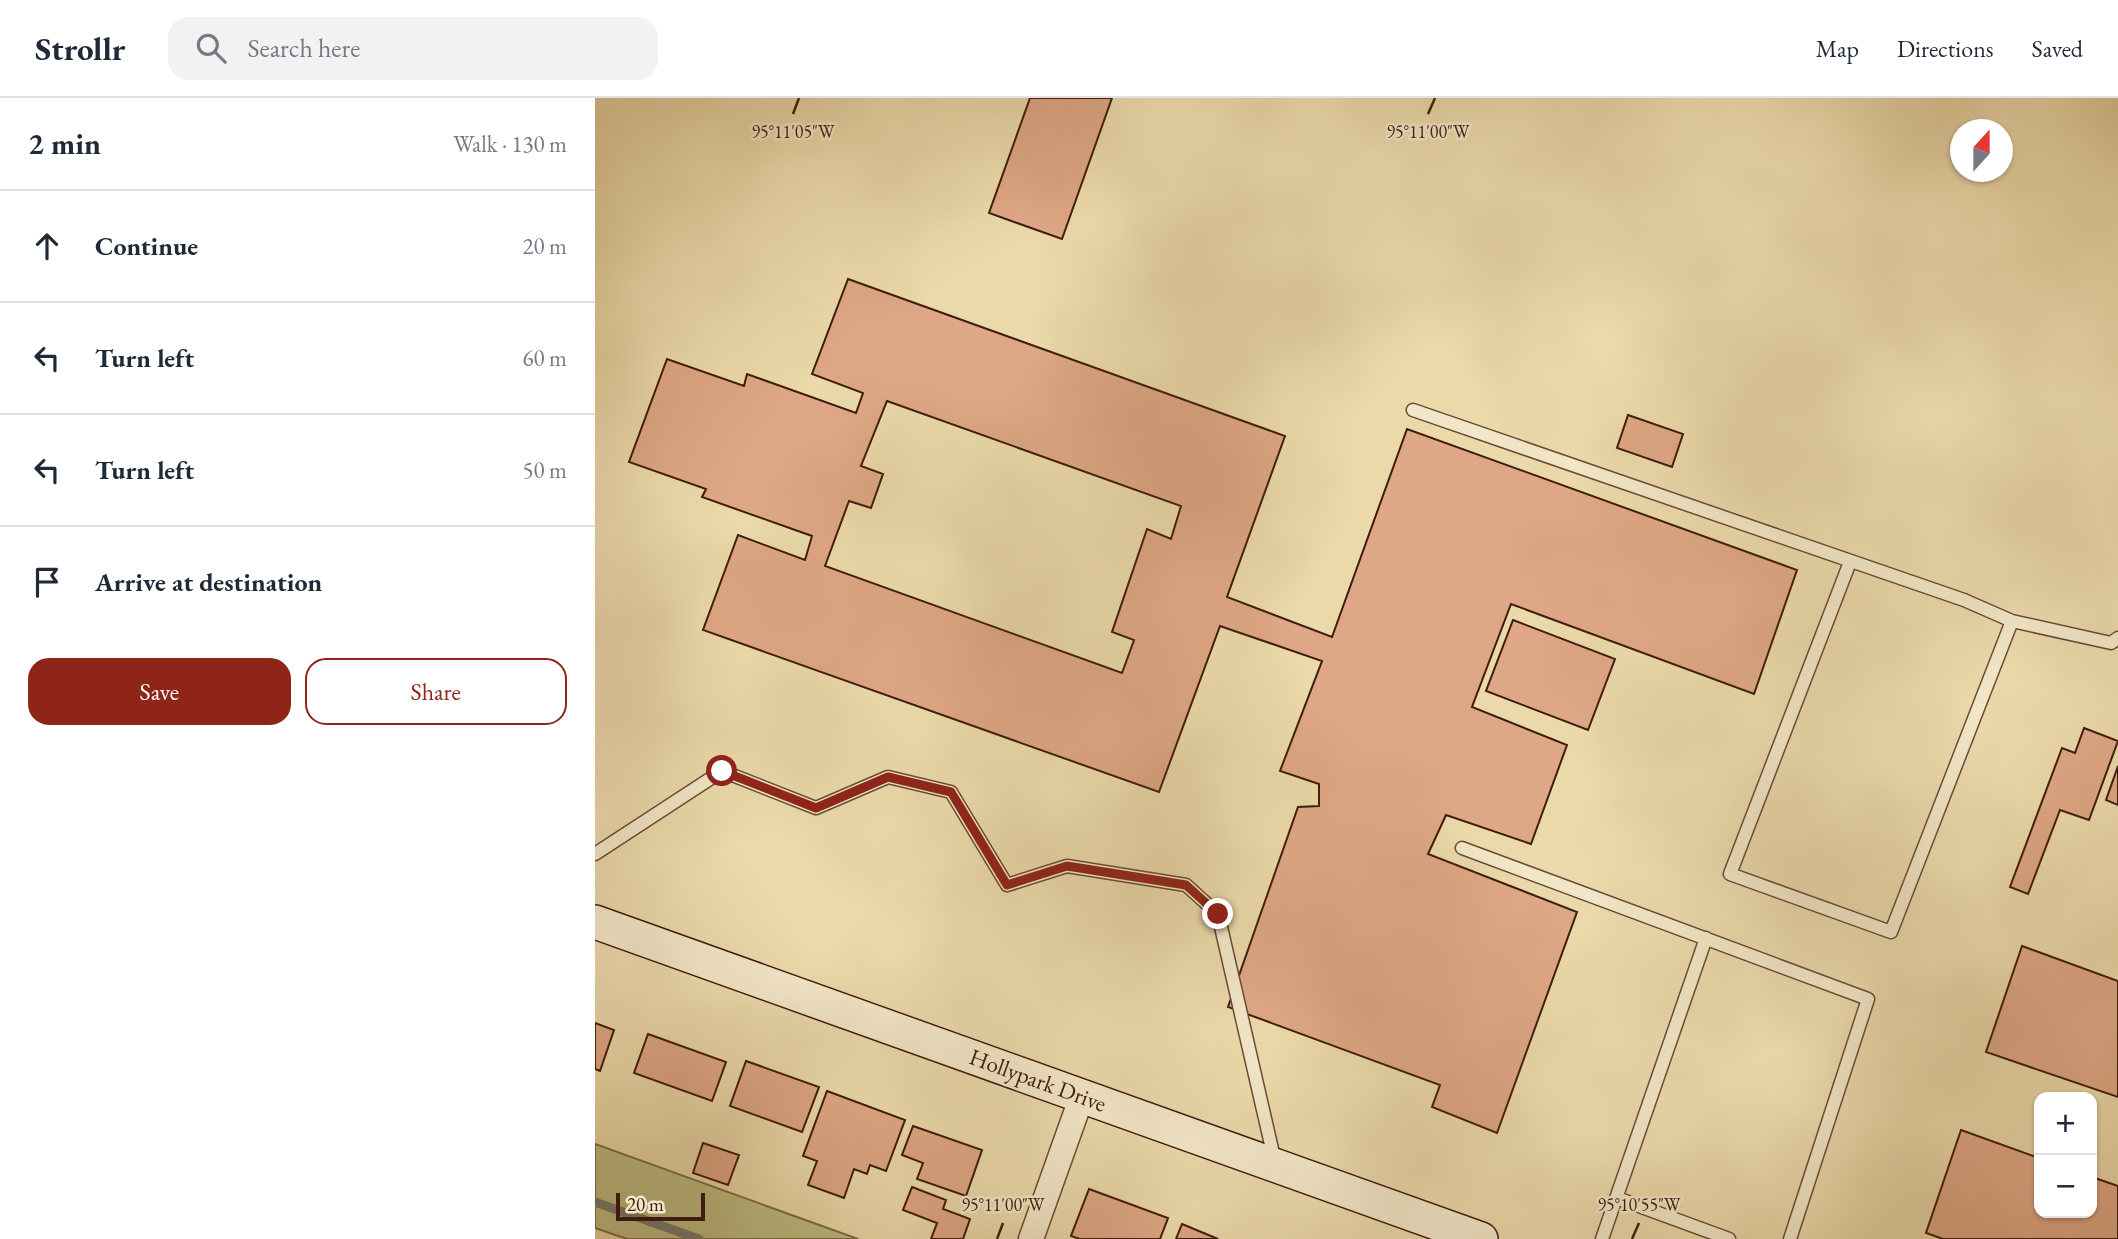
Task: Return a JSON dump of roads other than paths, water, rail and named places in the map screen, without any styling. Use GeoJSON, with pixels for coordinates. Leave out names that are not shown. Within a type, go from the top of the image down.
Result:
{"type":"FeatureCollection","features":[{"type":"Feature","properties":{"kind":"street","name":"Hollypark Drive"},"geometry":{"type":"LineString","coordinates":[[595,922],[1481,1239]]}},
{"type":"Feature","properties":{"kind":"street"},"geometry":{"type":"LineString","coordinates":[[1031,1239],[1082,1096]]}},
{"type":"Feature","properties":{"kind":"lane"},"geometry":{"type":"LineString","coordinates":[[1413,410],[1963,600],[2012,621],[2111,643],[2118,638]]}},
{"type":"Feature","properties":{"kind":"lane"},"geometry":{"type":"LineString","coordinates":[[1850,562],[1730,874],[1891,932],[2012,621]]}},
{"type":"Feature","properties":{"kind":"lane"},"geometry":{"type":"LineString","coordinates":[[595,854],[722,771],[816,808],[888,777],[951,792],[1007,885],[1067,866],[1186,885],[1218,914],[1276,1166]]}},
{"type":"Feature","properties":{"kind":"lane"},"geometry":{"type":"LineString","coordinates":[[1462,848],[1868,999],[1790,1239]]}},
{"type":"Feature","properties":{"kind":"lane"},"geometry":{"type":"LineString","coordinates":[[1602,1239],[1706,938]]}},
{"type":"Feature","properties":{"kind":"lane"},"geometry":{"type":"LineString","coordinates":[[1617,1198],[1729,1239]]}},
{"type":"Feature","properties":{"kind":"waterway"},"geometry":{"type":"LineString","coordinates":[[595,1202],[699,1239]]}}]}
